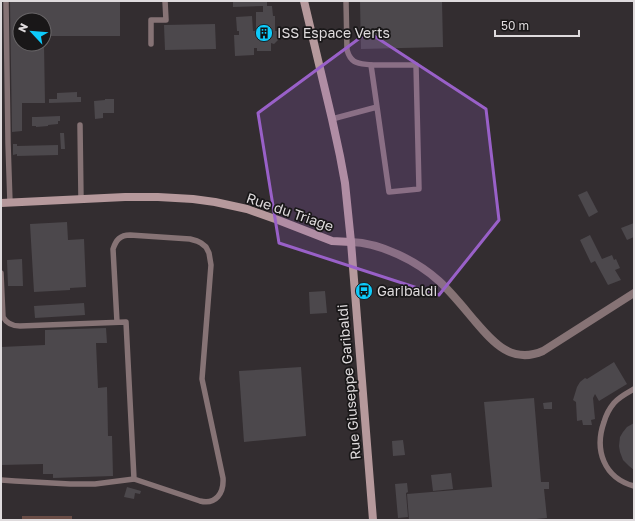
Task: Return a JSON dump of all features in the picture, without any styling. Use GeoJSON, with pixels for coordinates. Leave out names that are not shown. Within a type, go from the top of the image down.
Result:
{"type":"FeatureCollection","features":[{"type":"Feature","properties":{"kind":"street","name":"Rue Giuseppe Garibaldi"},"geometry":{"type":"LineString","coordinates":[[304,1],[332,119],[345,183],[373,520]]}},
{"type":"Feature","properties":{"kind":"street","name":"Rue du Triage"},"geometry":{"type":"LineString","coordinates":[[1,203],[153,197],[210,201],[236,206],[258,213],[332,241],[364,244],[387,250],[410,261],[440,282],[494,342],[506,351],[518,355],[531,355],[542,351],[634,293]]}},
{"type":"Feature","properties":{"kind":"lane"},"geometry":{"type":"LineString","coordinates":[[6,1],[10,202]]}},
{"type":"Feature","properties":{"kind":"lane"},"geometry":{"type":"LineString","coordinates":[[151,44],[151,20],[166,20],[166,1]]}},
{"type":"Feature","properties":{"kind":"lane"},"geometry":{"type":"LineString","coordinates":[[346,1],[347,50],[353,62],[371,65],[416,65],[419,189],[389,192],[371,65]]}},
{"type":"Feature","properties":{"kind":"lane"},"geometry":{"type":"LineString","coordinates":[[332,119],[378,107]]}},
{"type":"Feature","properties":{"kind":"lane"},"geometry":{"type":"LineString","coordinates":[[80,125],[81,199]]}},
{"type":"Feature","properties":{"kind":"lane"},"geometry":{"type":"LineString","coordinates":[[1,480],[95,484],[134,479],[205,502],[217,498],[222,489],[223,478],[202,379],[211,264],[206,247],[202,243],[190,239],[130,235],[121,236],[113,250],[117,322]]}},
{"type":"Feature","properties":{"kind":"lane"},"geometry":{"type":"LineString","coordinates":[[1,273],[3,317],[11,324],[17,326],[126,322],[134,479]]}},
{"type":"Feature","properties":{"kind":"lane"},"geometry":{"type":"LineString","coordinates":[[634,388],[618,399],[611,408],[603,424],[600,438],[600,449],[604,461],[611,472],[624,483],[634,486]]}},
{"type":"Feature","properties":{"kind":"highlighted area"},"geometry":{"type":"Polygon","coordinates":[[[368,32],[486,109],[499,220],[439,295],[279,243],[258,113],[368,32]]]}},
{"type":"Feature","properties":{"kind":"shaded area"},"geometry":{"type":"Polygon","coordinates":[[[22,516],[72,516],[72,520],[22,520],[22,516]]]}},
{"type":"Feature","properties":{"kind":"building"},"geometry":{"type":"Polygon","coordinates":[[[10,1],[120,1],[120,36],[52,36],[52,12],[12,12],[12,52],[44,52],[45,103],[22,103],[22,131],[12,132],[10,1]]]}},
{"type":"Feature","properties":{"kind":"building"},"geometry":{"type":"Polygon","coordinates":[[[233,1],[267,1],[267,6],[272,6],[273,16],[275,16],[275,31],[278,31],[280,38],[274,44],[271,43],[271,51],[257,51],[257,48],[254,48],[254,55],[235,56],[234,35],[239,35],[239,31],[237,31],[236,17],[252,16],[253,31],[256,31],[256,12],[263,12],[263,6],[233,7],[233,1]]]}},
{"type":"Feature","properties":{"kind":"building"},"geometry":{"type":"Polygon","coordinates":[[[360,1],[442,1],[443,47],[361,49],[360,1]]]}},
{"type":"Feature","properties":{"kind":"building"},"geometry":{"type":"Polygon","coordinates":[[[215,24],[216,49],[165,50],[164,25],[215,24]]]}},
{"type":"Feature","properties":{"kind":"building"},"geometry":{"type":"Polygon","coordinates":[[[77,92],[77,97],[81,97],[81,102],[49,103],[49,99],[57,99],[57,93],[77,92]]]}},
{"type":"Feature","properties":{"kind":"building"},"geometry":{"type":"Polygon","coordinates":[[[114,99],[114,113],[103,113],[103,118],[95,119],[94,101],[114,99]]]}},
{"type":"Feature","properties":{"kind":"building"},"geometry":{"type":"Polygon","coordinates":[[[60,116],[60,121],[58,121],[58,124],[36,127],[32,126],[32,117],[60,116]]]}},
{"type":"Feature","properties":{"kind":"building"},"geometry":{"type":"Polygon","coordinates":[[[60,133],[64,133],[65,149],[61,149],[60,133]]]}},
{"type":"Feature","properties":{"kind":"building"},"geometry":{"type":"Polygon","coordinates":[[[13,144],[17,144],[17,146],[58,145],[58,155],[17,156],[17,154],[13,155],[13,144]]]}},
{"type":"Feature","properties":{"kind":"building"},"geometry":{"type":"Polygon","coordinates":[[[587,191],[598,212],[589,217],[578,195],[587,191]]]}},
{"type":"Feature","properties":{"kind":"building"},"geometry":{"type":"Polygon","coordinates":[[[67,222],[68,240],[84,239],[86,287],[70,288],[70,290],[34,292],[30,224],[67,222]]]}},
{"type":"Feature","properties":{"kind":"building"},"geometry":{"type":"Polygon","coordinates":[[[634,223],[634,237],[627,240],[621,228],[634,223]]]}},
{"type":"Feature","properties":{"kind":"building"},"geometry":{"type":"Polygon","coordinates":[[[590,235],[602,259],[612,255],[614,260],[616,259],[620,268],[615,270],[621,280],[608,285],[595,261],[591,263],[580,240],[590,235]]]}},
{"type":"Feature","properties":{"kind":"building"},"geometry":{"type":"Polygon","coordinates":[[[22,259],[23,286],[8,286],[7,260],[22,259]]]}},
{"type":"Feature","properties":{"kind":"building"},"geometry":{"type":"Polygon","coordinates":[[[325,291],[327,313],[310,314],[309,292],[325,291]]]}},
{"type":"Feature","properties":{"kind":"building"},"geometry":{"type":"Polygon","coordinates":[[[84,303],[85,315],[35,318],[34,306],[84,303]]]}},
{"type":"Feature","properties":{"kind":"building"},"geometry":{"type":"Polygon","coordinates":[[[106,328],[107,343],[96,343],[98,388],[107,387],[108,436],[112,436],[113,476],[53,478],[53,474],[43,474],[43,464],[1,465],[1,347],[45,345],[45,330],[106,328]]]}},
{"type":"Feature","properties":{"kind":"building"},"geometry":{"type":"Polygon","coordinates":[[[614,362],[627,384],[599,401],[595,394],[593,398],[595,419],[591,420],[592,425],[583,425],[582,420],[577,421],[576,402],[573,400],[577,387],[585,378],[587,379],[614,362]]]}},
{"type":"Feature","properties":{"kind":"building"},"geometry":{"type":"Polygon","coordinates":[[[301,367],[306,436],[244,442],[239,371],[301,367]]]}},
{"type":"Feature","properties":{"kind":"building"},"geometry":{"type":"Polygon","coordinates":[[[534,398],[541,482],[549,482],[549,489],[544,489],[547,518],[526,520],[409,520],[407,494],[492,487],[484,402],[534,398]]]}},
{"type":"Feature","properties":{"kind":"building"},"geometry":{"type":"Polygon","coordinates":[[[552,402],[552,409],[544,409],[543,403],[552,402]]]}},
{"type":"Feature","properties":{"kind":"building"},"geometry":{"type":"Polygon","coordinates":[[[634,423],[634,470],[623,460],[619,446],[620,437],[623,432],[627,427],[634,423]]]}},
{"type":"Feature","properties":{"kind":"building"},"geometry":{"type":"Polygon","coordinates":[[[403,440],[405,455],[393,456],[392,441],[403,440]]]}},
{"type":"Feature","properties":{"kind":"building"},"geometry":{"type":"Polygon","coordinates":[[[451,473],[453,489],[433,491],[431,475],[451,473]]]}},
{"type":"Feature","properties":{"kind":"building"},"geometry":{"type":"Polygon","coordinates":[[[407,483],[408,492],[406,493],[408,517],[398,518],[395,484],[407,483]]]}},
{"type":"Feature","properties":{"kind":"building"},"geometry":{"type":"Polygon","coordinates":[[[127,487],[141,491],[140,494],[135,493],[134,499],[124,497],[127,487]]]}},
{"type":"Feature","properties":{"kind":"place","name":"ISS Espace Verts"},"geometry":{"type":"Point","coordinates":[264,33]}},
{"type":"Feature","properties":{"kind":"place","name":"Garibaldi"},"geometry":{"type":"Point","coordinates":[364,291]}}]}
